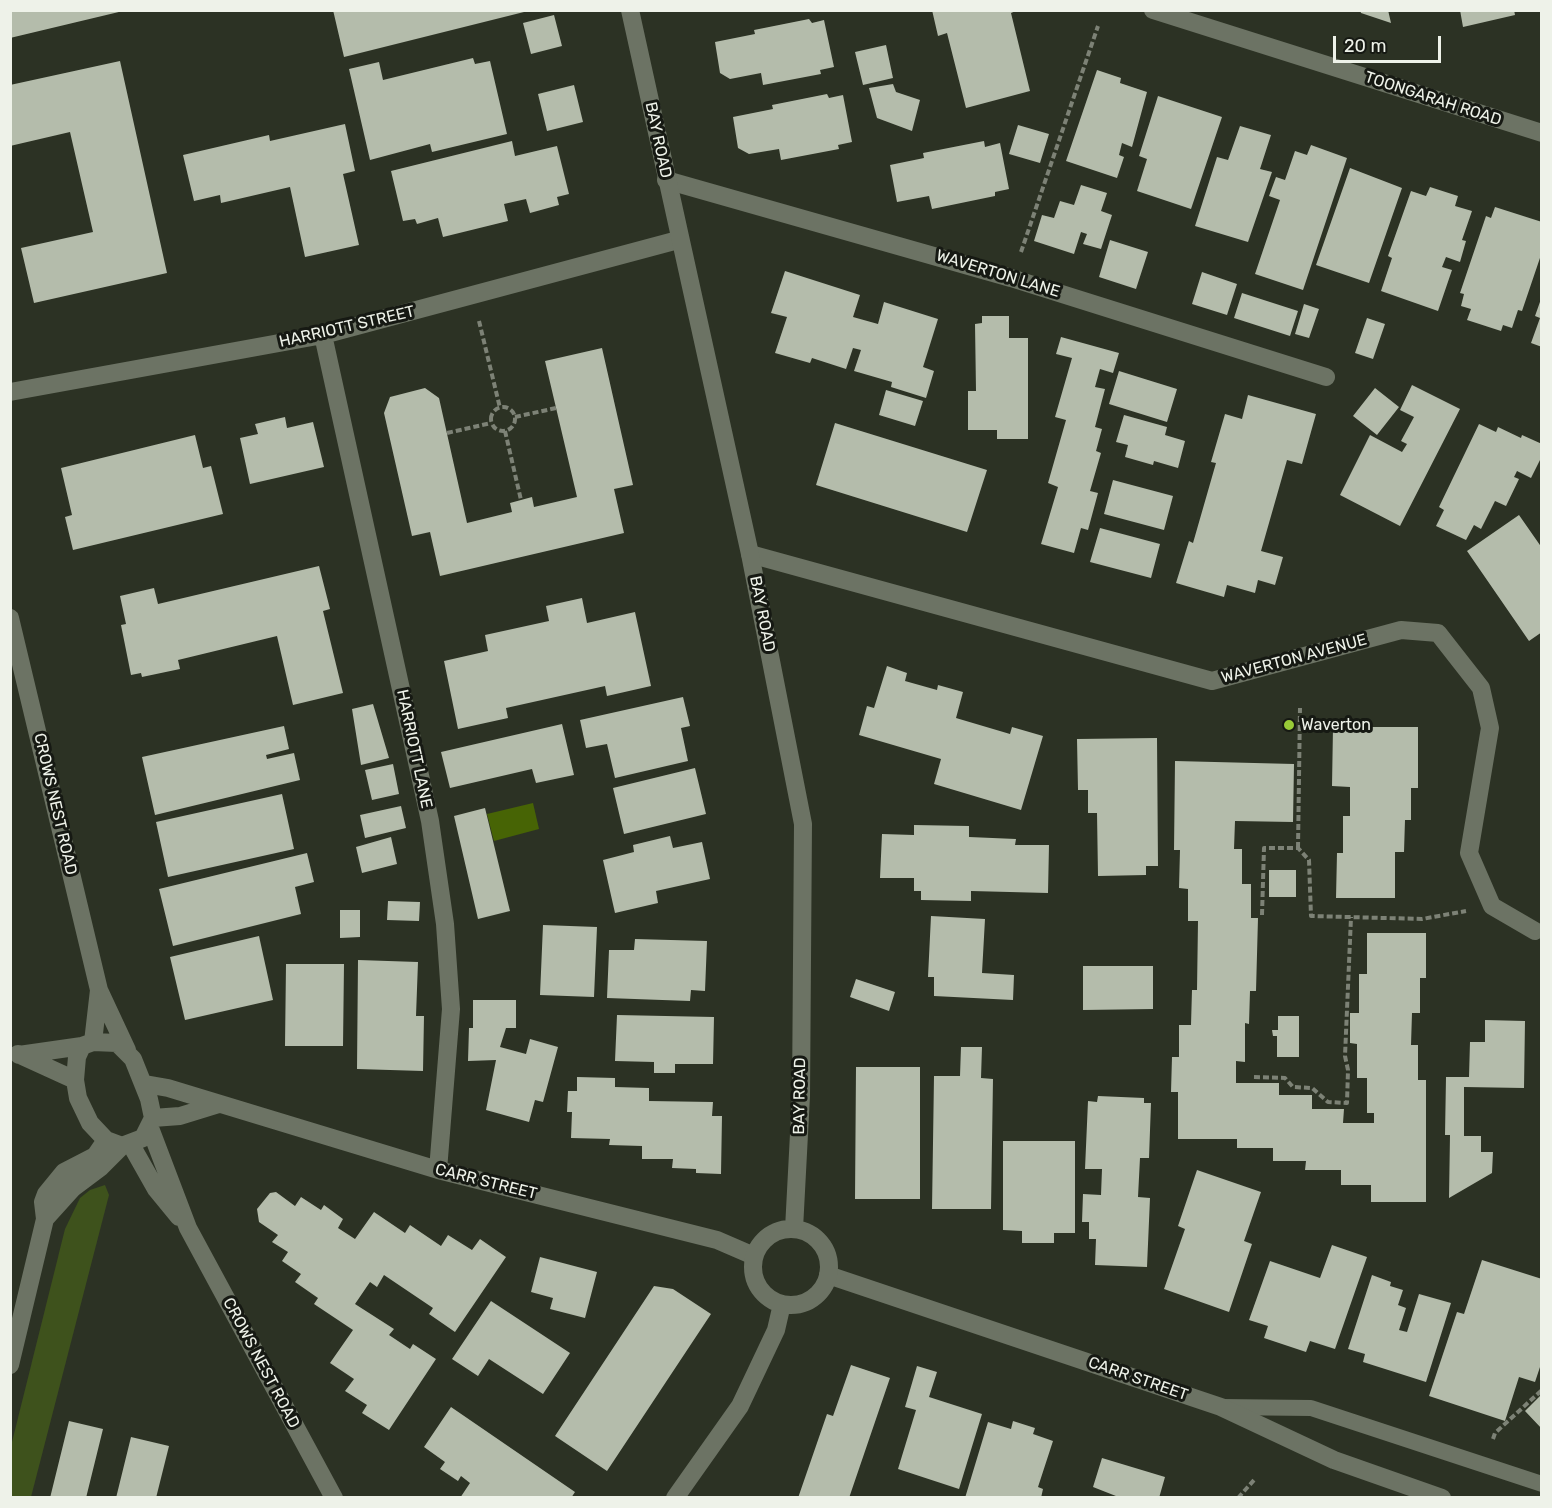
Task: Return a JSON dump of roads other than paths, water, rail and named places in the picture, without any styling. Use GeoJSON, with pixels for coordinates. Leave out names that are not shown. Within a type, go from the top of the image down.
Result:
{"type":"FeatureCollection","features":[{"type":"Feature","properties":{"kind":"street","name":"BAY ROAD"},"geometry":{"type":"LineString","coordinates":[[630,10],[678,240],[750,554],[803,824],[801,1096],[794,1228]]}},
{"type":"Feature","properties":{"kind":"street","name":"TOONGARAH ROAD"},"geometry":{"type":"LineString","coordinates":[[1153,10],[1542,133]]}},
{"type":"Feature","properties":{"kind":"street","name":"WAVERTON LANE"},"geometry":{"type":"LineString","coordinates":[[666,180],[1011,278],[1326,377]]}},
{"type":"Feature","properties":{"kind":"street","name":"HARRIOTT STREET"},"geometry":{"type":"LineString","coordinates":[[10,392],[323,335],[678,240]]}},
{"type":"Feature","properties":{"kind":"street","name":"HARRIOTT LANE"},"geometry":{"type":"LineString","coordinates":[[323,335],[430,821],[445,924],[451,1010],[438,1170]]}},
{"type":"Feature","properties":{"kind":"street","name":"WAVERTON AVENUE"},"geometry":{"type":"LineString","coordinates":[[750,554],[1212,681],[1401,630],[1438,633],[1481,688],[1490,728],[1469,853],[1492,906],[1535,931]]}},
{"type":"Feature","properties":{"kind":"street","name":"CROWS NEST ROAD"},"geometry":{"type":"LineString","coordinates":[[10,618],[99,990],[127,1050]]}},
{"type":"Feature","properties":{"kind":"street","name":"CROWS NEST ROAD"},"geometry":{"type":"LineString","coordinates":[[88,1044],[99,990]]}},
{"type":"Feature","properties":{"kind":"street"},"geometry":{"type":"LineString","coordinates":[[10,1365],[45,1219],[43,1202],[64,1172],[120,1143],[143,1138],[151,1123],[145,1084],[127,1050],[117,1043],[88,1044],[15,1054]]}},
{"type":"Feature","properties":{"kind":"street"},"geometry":{"type":"LineString","coordinates":[[88,1044],[77,1057],[75,1080],[78,1098],[90,1123],[120,1143]]}},
{"type":"Feature","properties":{"kind":"street"},"geometry":{"type":"LineString","coordinates":[[15,1054],[75,1080]]}},
{"type":"Feature","properties":{"kind":"street","name":"CARR STREET"},"geometry":{"type":"LineString","coordinates":[[145,1084],[168,1088],[438,1170],[717,1240],[754,1256]]}},
{"type":"Feature","properties":{"kind":"street"},"geometry":{"type":"LineString","coordinates":[[151,1123],[219,1104]]}},
{"type":"Feature","properties":{"kind":"street","name":"CROWS NEST ROAD"},"geometry":{"type":"LineString","coordinates":[[151,1123],[188,1228],[334,1497]]}},
{"type":"Feature","properties":{"kind":"street","name":"CROWS NEST ROAD"},"geometry":{"type":"LineString","coordinates":[[120,1143],[188,1228]]}},
{"type":"Feature","properties":{"kind":"street"},"geometry":{"type":"LineString","coordinates":[[794,1228],[818,1239],[829,1262],[828,1275],[816,1295],[794,1305],[782,1304],[771,1299],[758,1285],[753,1268],[754,1256],[760,1244],[770,1235],[781,1229],[794,1228]]}},
{"type":"Feature","properties":{"kind":"street","name":"CARR STREET"},"geometry":{"type":"LineString","coordinates":[[828,1275],[1221,1407],[1334,1460],[1442,1497]]}},
{"type":"Feature","properties":{"kind":"street"},"geometry":{"type":"LineString","coordinates":[[675,1497],[740,1406],[776,1329],[782,1304]]}},
{"type":"Feature","properties":{"kind":"lane"},"geometry":{"type":"LineString","coordinates":[[1221,1407],[1311,1408],[1542,1484]]}},
{"type":"Feature","properties":{"kind":"place","name":"Waverton"},"geometry":{"type":"Point","coordinates":[1289,725]}}]}
